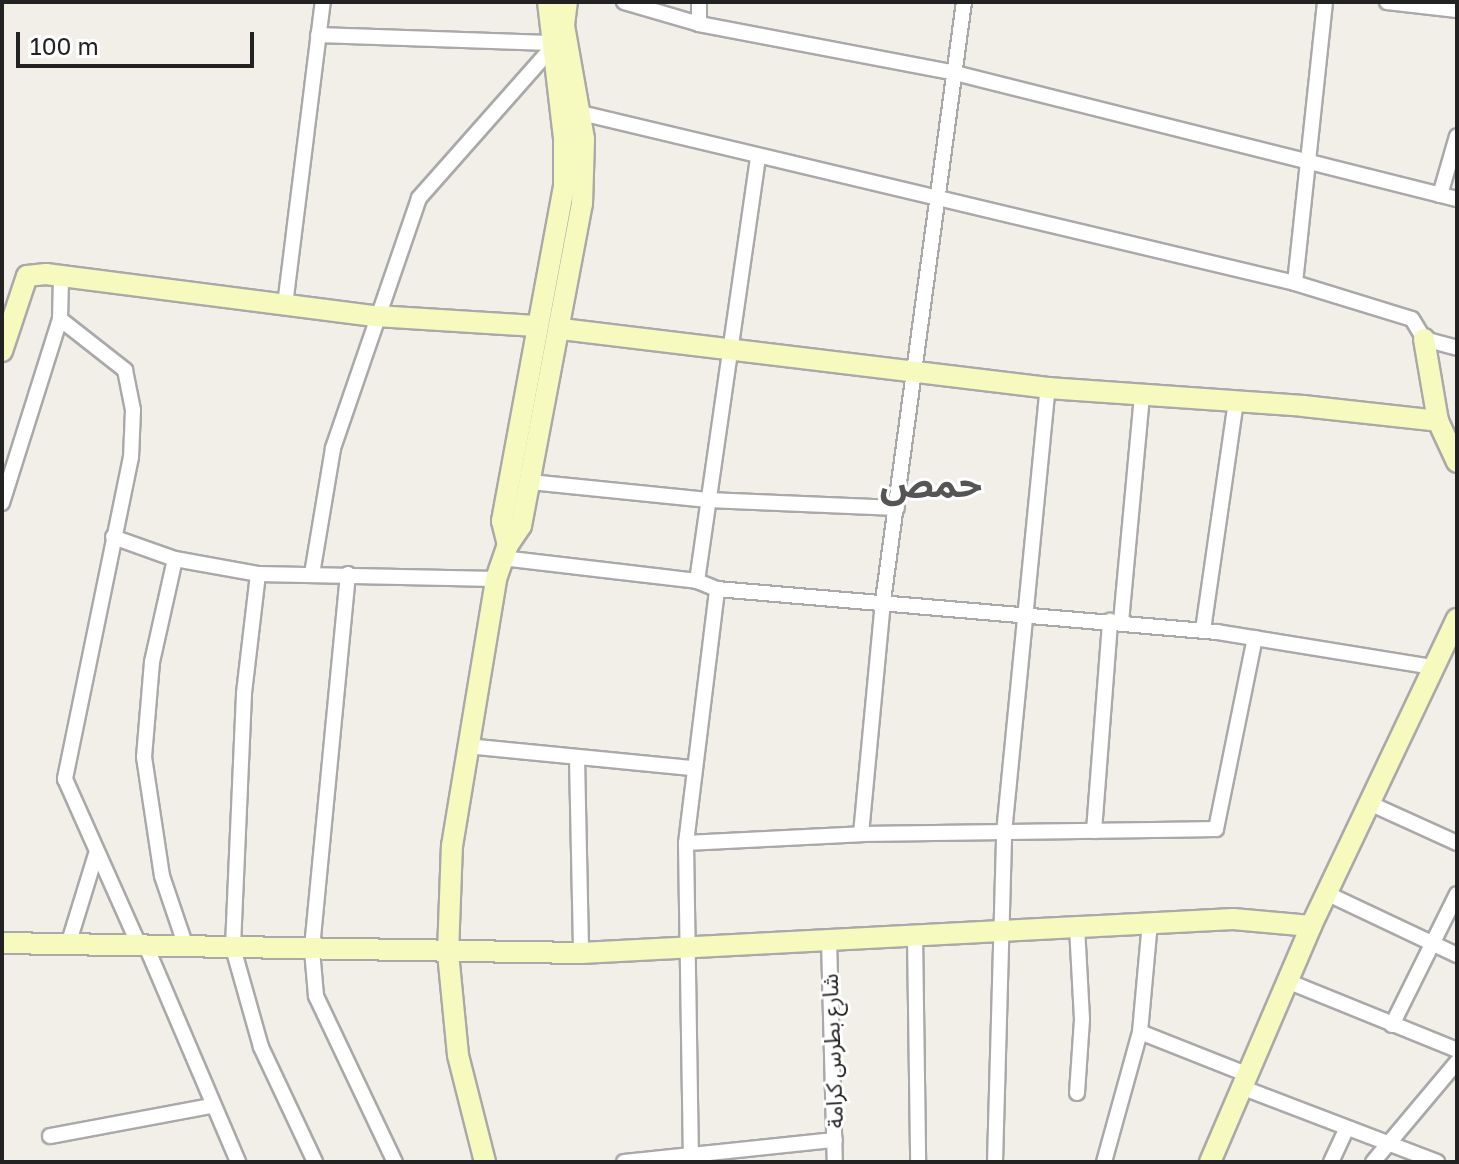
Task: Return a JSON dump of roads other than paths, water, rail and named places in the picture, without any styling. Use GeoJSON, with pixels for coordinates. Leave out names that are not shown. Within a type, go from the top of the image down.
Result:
{"type":"FeatureCollection","features":[{"type":"Feature","properties":{"kind":"street"},"geometry":{"type":"LineString","coordinates":[[285,305],[323,2]]}},
{"type":"Feature","properties":{"kind":"street"},"geometry":{"type":"LineString","coordinates":[[505,552],[502,521],[565,174],[548,2]]}},
{"type":"Feature","properties":{"kind":"street"},"geometry":{"type":"LineString","coordinates":[[485,1162],[458,1055],[448,953],[452,846],[466,746],[496,579],[505,552],[521,526],[561,329],[585,182],[581,113],[564,25],[567,2]]}},
{"type":"Feature","properties":{"kind":"street"},"geometry":{"type":"LineString","coordinates":[[624,2],[699,24],[955,73],[1311,165],[1457,199]]}},
{"type":"Feature","properties":{"kind":"street"},"geometry":{"type":"LineString","coordinates":[[699,2],[699,24]]}},
{"type":"Feature","properties":{"kind":"street"},"geometry":{"type":"LineString","coordinates":[[861,834],[883,601],[964,2]]}},
{"type":"Feature","properties":{"kind":"street"},"geometry":{"type":"LineString","coordinates":[[1295,283],[1311,165],[1325,2]]}},
{"type":"Feature","properties":{"kind":"street"},"geometry":{"type":"LineString","coordinates":[[1387,2],[1452,7]]}},
{"type":"Feature","properties":{"kind":"street"},"geometry":{"type":"LineString","coordinates":[[318,35],[551,46]]}},
{"type":"Feature","properties":{"kind":"street"},"geometry":{"type":"LineString","coordinates":[[312,574],[333,448],[419,198],[551,46]]}},
{"type":"Feature","properties":{"kind":"street"},"geometry":{"type":"LineString","coordinates":[[581,113],[758,158],[1295,283],[1412,319],[1424,339],[1438,421],[1457,462]]}},
{"type":"Feature","properties":{"kind":"street"},"geometry":{"type":"LineString","coordinates":[[1440,195],[1457,136]]}},
{"type":"Feature","properties":{"kind":"street"},"geometry":{"type":"LineString","coordinates":[[697,581],[728,348],[758,158]]}},
{"type":"Feature","properties":{"kind":"street"},"geometry":{"type":"LineString","coordinates":[[2,351],[27,276],[61,277],[376,316],[536,326]]}},
{"type":"Feature","properties":{"kind":"street"},"geometry":{"type":"LineString","coordinates":[[2,503],[60,319],[61,277]]}},
{"type":"Feature","properties":{"kind":"street"},"geometry":{"type":"LineString","coordinates":[[60,319],[125,370],[133,410],[131,457],[65,779],[137,941],[146,946],[211,1106],[238,1162]]}},
{"type":"Feature","properties":{"kind":"street"},"geometry":{"type":"LineString","coordinates":[[561,329],[1048,388],[1236,401],[1438,421]]}},
{"type":"Feature","properties":{"kind":"street"},"geometry":{"type":"LineString","coordinates":[[1424,339],[1457,348]]}},
{"type":"Feature","properties":{"kind":"street"},"geometry":{"type":"LineString","coordinates":[[995,1162],[1004,833],[1048,388]]}},
{"type":"Feature","properties":{"kind":"street"},"geometry":{"type":"LineString","coordinates":[[1094,831],[1142,395]]}},
{"type":"Feature","properties":{"kind":"street"},"geometry":{"type":"LineString","coordinates":[[1203,630],[1236,401]]}},
{"type":"Feature","properties":{"kind":"street"},"geometry":{"type":"LineString","coordinates":[[530,482],[708,500],[897,508]]}},
{"type":"Feature","properties":{"kind":"street"},"geometry":{"type":"LineString","coordinates":[[113,537],[175,559],[258,574],[496,579]]}},
{"type":"Feature","properties":{"kind":"street"},"geometry":{"type":"LineString","coordinates":[[505,552],[697,581],[717,589],[1024,612],[1203,630],[1434,667]]}},
{"type":"Feature","properties":{"kind":"street"},"geometry":{"type":"LineString","coordinates":[[175,559],[152,662],[144,757],[162,876],[186,947]]}},
{"type":"Feature","properties":{"kind":"street"},"geometry":{"type":"LineString","coordinates":[[258,574],[244,694],[233,948],[261,1047],[315,1162]]}},
{"type":"Feature","properties":{"kind":"street"},"geometry":{"type":"LineString","coordinates":[[348,574],[312,950],[316,996],[395,1162]]}},
{"type":"Feature","properties":{"kind":"street"},"geometry":{"type":"LineString","coordinates":[[691,1158],[686,843],[692,768],[717,589]]}},
{"type":"Feature","properties":{"kind":"street"},"geometry":{"type":"LineString","coordinates":[[1210,1162],[1311,926],[1457,619]]}},
{"type":"Feature","properties":{"kind":"street"},"geometry":{"type":"LineString","coordinates":[[686,843],[861,834],[1216,829],[1255,638]]}},
{"type":"Feature","properties":{"kind":"street"},"geometry":{"type":"LineString","coordinates":[[466,746],[692,768]]}},
{"type":"Feature","properties":{"kind":"street"},"geometry":{"type":"LineString","coordinates":[[577,758],[581,953]]}},
{"type":"Feature","properties":{"kind":"street"},"geometry":{"type":"LineString","coordinates":[[1369,803],[1457,843]]}},
{"type":"Feature","properties":{"kind":"street"},"geometry":{"type":"LineString","coordinates":[[68,945],[96,854]]}},
{"type":"Feature","properties":{"kind":"street"},"geometry":{"type":"LineString","coordinates":[[1328,894],[1457,955]]}},
{"type":"Feature","properties":{"kind":"street"},"geometry":{"type":"LineString","coordinates":[[1392,1025],[1457,894]]}},
{"type":"Feature","properties":{"kind":"street"},"geometry":{"type":"LineString","coordinates":[[2,943],[581,953],[1233,919],[1311,926]]}},
{"type":"Feature","properties":{"kind":"street"},"geometry":{"type":"LineString","coordinates":[[1104,1162],[1140,1032],[1150,923]]}},
{"type":"Feature","properties":{"kind":"street"},"geometry":{"type":"LineString","coordinates":[[1077,927],[1082,1019],[1077,1093]]}},
{"type":"Feature","properties":{"kind":"street"},"geometry":{"type":"LineString","coordinates":[[915,935],[918,1162]]}},
{"type":"Feature","properties":{"kind":"street","name":"شارع بطرس كرامة"},"geometry":{"type":"LineString","coordinates":[[829,940],[835,1162]]}},
{"type":"Feature","properties":{"kind":"street"},"geometry":{"type":"LineString","coordinates":[[1287,981],[1457,1050]]}},
{"type":"Feature","properties":{"kind":"street"},"geometry":{"type":"LineString","coordinates":[[1140,1032],[1346,1130],[1437,1162]]}},
{"type":"Feature","properties":{"kind":"street"},"geometry":{"type":"LineString","coordinates":[[1373,1162],[1457,1062]]}},
{"type":"Feature","properties":{"kind":"street"},"geometry":{"type":"LineString","coordinates":[[50,1136],[211,1106]]}},
{"type":"Feature","properties":{"kind":"street"},"geometry":{"type":"LineString","coordinates":[[1331,1162],[1346,1130]]}},
{"type":"Feature","properties":{"kind":"street"},"geometry":{"type":"LineString","coordinates":[[624,1162],[691,1158],[835,1140]]}},
{"type":"Feature","properties":{"kind":"street"},"geometry":{"type":"LineString","coordinates":[[227,1162],[230,1146]]}},
{"type":"Feature","properties":{"kind":"district","name":"حمص"},"geometry":{"type":"Point","coordinates":[931,483]}}]}
